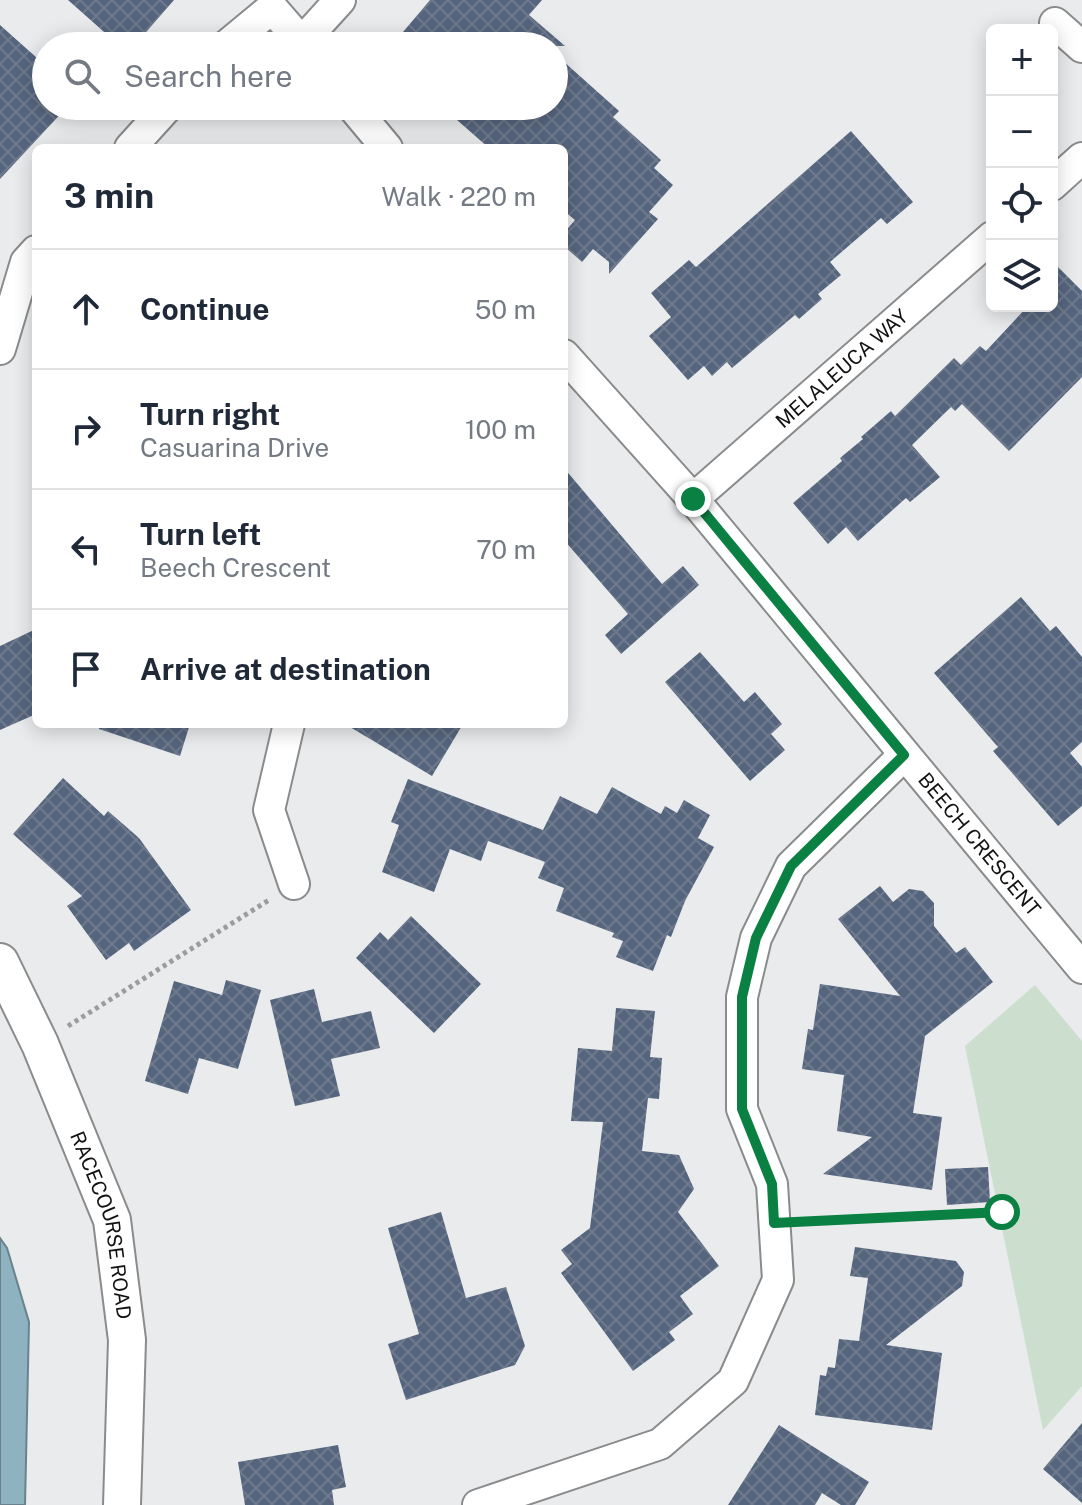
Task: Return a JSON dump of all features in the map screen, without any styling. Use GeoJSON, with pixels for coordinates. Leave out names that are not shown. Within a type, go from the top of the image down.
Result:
{"type":"FeatureCollection","features":[{"type":"Feature","properties":{"kind":"street"},"geometry":{"type":"LineString","coordinates":[[313,32],[340,0]]}},
{"type":"Feature","properties":{"kind":"street"},"geometry":{"type":"LineString","coordinates":[[243,32],[272,8],[293,32]]}},
{"type":"Feature","properties":{"kind":"street"},"geometry":{"type":"LineString","coordinates":[[1055,23],[1082,47]]}},
{"type":"Feature","properties":{"kind":"street"},"geometry":{"type":"LineString","coordinates":[[134,144],[155,120]]}},
{"type":"Feature","properties":{"kind":"street"},"geometry":{"type":"LineString","coordinates":[[364,120],[384,144]]}},
{"type":"Feature","properties":{"kind":"street"},"geometry":{"type":"LineString","coordinates":[[1058,180],[1082,158]]}},
{"type":"Feature","properties":{"kind":"street","name":"MELALEUCA WAY"},"geometry":{"type":"LineString","coordinates":[[693,499],[989,240]]}},
{"type":"Feature","properties":{"kind":"street"},"geometry":{"type":"LineString","coordinates":[[0,349],[26,262],[32,255]]}},
{"type":"Feature","properties":{"kind":"street","name":"BEECH CRESCENT"},"geometry":{"type":"LineString","coordinates":[[568,369],[574,389],[693,499],[1082,968]]}},
{"type":"Feature","properties":{"kind":"street"},"geometry":{"type":"LineString","coordinates":[[288,728],[269,810],[294,884]]}},
{"type":"Feature","properties":{"kind":"street"},"geometry":{"type":"LineString","coordinates":[[478,1505],[660,1444],[733,1381],[778,1280],[772,1184],[742,1109],[742,997],[756,938],[791,866],[904,755]]}},
{"type":"Feature","properties":{"kind":"street","name":"RACECOURSE ROAD"},"geometry":{"type":"LineString","coordinates":[[0,962],[40,1044],[112,1220],[127,1340],[122,1505]]}},
{"type":"Feature","properties":{"kind":"path"},"geometry":{"type":"LineString","coordinates":[[40,1044],[294,884]]}},
{"type":"Feature","properties":{"kind":"path"},"geometry":{"type":"LineString","coordinates":[[774,1223],[1002,1212]]}},
{"type":"Feature","properties":{"kind":"green space"},"geometry":{"type":"Polygon","coordinates":[[[1035,985],[1082,1041],[1082,1386],[1043,1430],[965,1046],[1035,985]]]}},
{"type":"Feature","properties":{"kind":"water"},"geometry":{"type":"Polygon","coordinates":[[[0,1238],[7,1248],[29,1322],[25,1505],[0,1505],[0,1238]]]}},
{"type":"Feature","properties":{"kind":"building"},"geometry":{"type":"Polygon","coordinates":[[[68,0],[174,0],[146,32],[104,32],[68,0]]]}},
{"type":"Feature","properties":{"kind":"building"},"geometry":{"type":"Polygon","coordinates":[[[430,0],[542,0],[529,15],[549,32],[403,32],[430,0]]]}},
{"type":"Feature","properties":{"kind":"building"},"geometry":{"type":"Polygon","coordinates":[[[0,25],[32,54],[32,120],[55,120],[0,179],[0,25]]]}},
{"type":"Feature","properties":{"kind":"building"},"geometry":{"type":"Polygon","coordinates":[[[568,65],[619,111],[613,117],[661,160],[654,168],[673,185],[649,212],[658,219],[609,274],[609,262],[593,249],[582,262],[568,250],[568,228],[575,220],[568,214],[568,144],[484,144],[457,120],[568,120],[568,65]]]}},
{"type":"Feature","properties":{"kind":"building"},"geometry":{"type":"Polygon","coordinates":[[[851,131],[913,202],[887,224],[881,218],[830,262],[841,275],[818,294],[822,299],[799,319],[795,315],[732,368],[727,362],[712,376],[704,366],[688,380],[649,336],[671,317],[651,293],[689,260],[696,267],[851,131]]]}},
{"type":"Feature","properties":{"kind":"building"},"geometry":{"type":"Polygon","coordinates":[[[1058,267],[1082,291],[1082,377],[1009,451],[962,404],[955,411],[951,407],[912,445],[940,477],[910,502],[906,498],[858,541],[846,527],[828,544],[793,503],[842,461],[840,458],[891,411],[895,416],[954,358],[961,365],[980,346],[986,351],[1022,312],[1058,312],[1058,267]]]}},
{"type":"Feature","properties":{"kind":"building"},"geometry":{"type":"Polygon","coordinates":[[[568,473],[662,584],[683,566],[699,585],[621,654],[605,635],[628,614],[568,545],[568,473]]]}},
{"type":"Feature","properties":{"kind":"building"},"geometry":{"type":"Polygon","coordinates":[[[1021,597],[1050,631],[1056,626],[1082,657],[1082,742],[1070,753],[1082,767],[1082,806],[1058,826],[993,751],[998,747],[934,673],[1021,597]]]}},
{"type":"Feature","properties":{"kind":"building"},"geometry":{"type":"Polygon","coordinates":[[[32,631],[32,716],[0,730],[0,646],[32,631]]]}},
{"type":"Feature","properties":{"kind":"building"},"geometry":{"type":"Polygon","coordinates":[[[700,652],[744,702],[755,692],[782,724],[771,734],[785,750],[750,781],[665,682],[700,652]]]}},
{"type":"Feature","properties":{"kind":"building"},"geometry":{"type":"Polygon","coordinates":[[[99,728],[189,728],[180,756],[99,728]]]}},
{"type":"Feature","properties":{"kind":"building"},"geometry":{"type":"Polygon","coordinates":[[[352,728],[461,728],[432,776],[352,728]]]}},
{"type":"Feature","properties":{"kind":"building"},"geometry":{"type":"Polygon","coordinates":[[[63,778],[104,816],[108,811],[139,838],[191,910],[134,951],[129,943],[106,960],[67,906],[82,896],[13,834],[63,778]]]}},
{"type":"Feature","properties":{"kind":"building"},"geometry":{"type":"Polygon","coordinates":[[[408,779],[543,830],[560,796],[597,814],[612,787],[661,814],[665,806],[677,813],[684,800],[710,815],[698,838],[714,847],[685,901],[671,937],[667,935],[653,971],[616,957],[623,941],[612,937],[614,933],[556,911],[564,888],[538,878],[545,862],[488,841],[481,861],[450,849],[434,892],[382,872],[399,825],[391,822],[408,779]]]}},
{"type":"Feature","properties":{"kind":"building"},"geometry":{"type":"Polygon","coordinates":[[[880,886],[893,902],[909,889],[923,891],[934,903],[934,926],[956,953],[965,947],[993,982],[925,1036],[913,1113],[942,1117],[932,1190],[823,1174],[872,1137],[837,1131],[844,1075],[802,1069],[808,1029],[813,1030],[820,984],[900,996],[838,919],[880,886]]]}},
{"type":"Feature","properties":{"kind":"building"},"geometry":{"type":"Polygon","coordinates":[[[411,916],[481,984],[434,1033],[356,958],[380,932],[388,940],[411,916]]]}},
{"type":"Feature","properties":{"kind":"building"},"geometry":{"type":"Polygon","coordinates":[[[226,980],[261,990],[238,1069],[199,1058],[188,1094],[145,1081],[174,981],[222,995],[226,980]]]}},
{"type":"Feature","properties":{"kind":"building"},"geometry":{"type":"Polygon","coordinates":[[[314,989],[322,1022],[371,1011],[380,1048],[331,1059],[340,1096],[295,1106],[270,1000],[314,989]]]}},
{"type":"Feature","properties":{"kind":"building"},"geometry":{"type":"Polygon","coordinates":[[[616,1008],[655,1011],[650,1057],[662,1058],[659,1099],[648,1098],[642,1151],[679,1155],[694,1189],[678,1212],[719,1266],[680,1296],[693,1314],[669,1332],[675,1340],[633,1371],[561,1273],[572,1264],[561,1250],[590,1228],[603,1122],[571,1121],[578,1048],[612,1051],[616,1008]]]}},
{"type":"Feature","properties":{"kind":"building"},"geometry":{"type":"Polygon","coordinates":[[[988,1167],[990,1202],[947,1205],[945,1169],[988,1167]]]}},
{"type":"Feature","properties":{"kind":"building"},"geometry":{"type":"Polygon","coordinates":[[[441,1212],[466,1298],[506,1287],[525,1346],[515,1365],[406,1400],[388,1344],[419,1334],[388,1228],[441,1212]]]}},
{"type":"Feature","properties":{"kind":"building"},"geometry":{"type":"Polygon","coordinates":[[[855,1247],[956,1261],[964,1272],[962,1286],[886,1345],[942,1353],[932,1430],[815,1415],[820,1375],[826,1376],[828,1367],[835,1368],[839,1339],[859,1341],[868,1278],[850,1276],[855,1247]]]}},
{"type":"Feature","properties":{"kind":"building"},"geometry":{"type":"Polygon","coordinates":[[[1082,1423],[1082,1503],[1043,1469],[1082,1423]]]}},
{"type":"Feature","properties":{"kind":"building"},"geometry":{"type":"Polygon","coordinates":[[[779,1425],[869,1482],[855,1505],[841,1505],[822,1493],[815,1505],[728,1505],[779,1425]]]}},
{"type":"Feature","properties":{"kind":"building"},"geometry":{"type":"Polygon","coordinates":[[[338,1445],[346,1487],[332,1490],[334,1505],[245,1505],[238,1462],[338,1445]]]}},
{"type":"Feature","properties":{"kind":"route"},"geometry":{"type":"LineString","coordinates":[[693,499],[904,755],[791,866],[756,938],[742,997],[742,1109],[772,1184],[774,1223],[1002,1212]]}}]}
